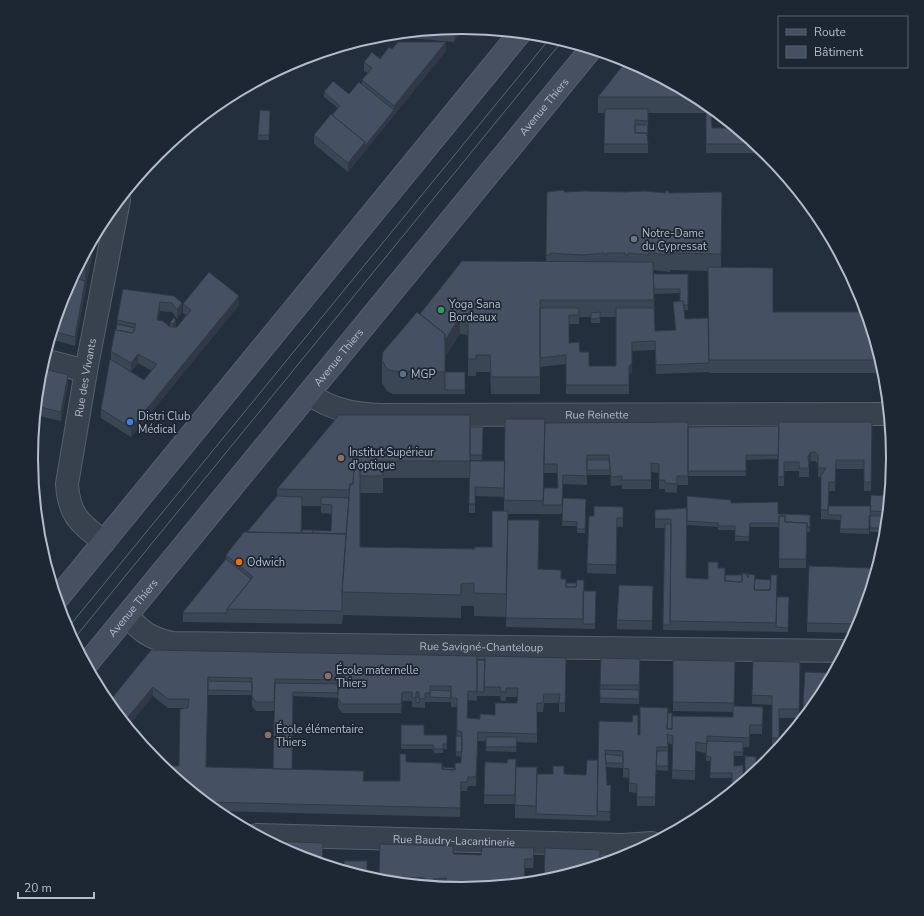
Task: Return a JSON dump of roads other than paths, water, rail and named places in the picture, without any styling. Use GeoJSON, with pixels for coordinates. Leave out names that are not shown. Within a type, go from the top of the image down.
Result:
{"type":"FeatureCollection","features":[{"type":"Feature","properties":{"kind":"main road"},"geometry":{"type":"LineString","coordinates":[[61,595],[516,38]]}},
{"type":"Feature","properties":{"kind":"main road","name":"Avenue Thiers"},"geometry":{"type":"LineString","coordinates":[[90,660],[310,394],[587,53]]}},
{"type":"Feature","properties":{"kind":"street","name":"Rue des Vivants"},"geometry":{"type":"LineString","coordinates":[[104,542],[75,516],[68,502],[69,466],[112,218]]}},
{"type":"Feature","properties":{"kind":"street"},"geometry":{"type":"LineString","coordinates":[[49,362],[86,371]]}},
{"type":"Feature","properties":{"kind":"street","name":"Rue Reinette"},"geometry":{"type":"LineString","coordinates":[[310,394],[334,408],[357,414],[382,415],[883,414]]}},
{"type":"Feature","properties":{"kind":"street","name":"Rue Savigné-Chanteloup"},"geometry":{"type":"LineString","coordinates":[[127,616],[143,632],[159,640],[173,643],[839,651]]}},
{"type":"Feature","properties":{"kind":"street","name":"Rue Baudry-Lacantinerie"},"geometry":{"type":"LineString","coordinates":[[269,835],[623,845],[637,844]]}},
{"type":"Feature","properties":{"kind":"tram line"},"geometry":{"type":"LineString","coordinates":[[72,623],[547,42]]}},
{"type":"Feature","properties":{"kind":"tram line"},"geometry":{"type":"LineString","coordinates":[[77,635],[559,45]]}},
{"type":"Feature","properties":{"kind":"place","name":"Notre-Dame du Cypressat"},"geometry":{"type":"Point","coordinates":[634,239]}},
{"type":"Feature","properties":{"kind":"place","name":"Yoga Sana Bordeaux"},"geometry":{"type":"Point","coordinates":[441,310]}},
{"type":"Feature","properties":{"kind":"place","name":"MGP"},"geometry":{"type":"Point","coordinates":[403,374]}},
{"type":"Feature","properties":{"kind":"place","name":"Distri Club Médical"},"geometry":{"type":"Point","coordinates":[130,422]}},
{"type":"Feature","properties":{"kind":"place","name":"Institut Supérieur d'optique"},"geometry":{"type":"Point","coordinates":[341,458]}},
{"type":"Feature","properties":{"kind":"place","name":"Odwich"},"geometry":{"type":"Point","coordinates":[239,562]}},
{"type":"Feature","properties":{"kind":"place","name":"École maternelle Thiers"},"geometry":{"type":"Point","coordinates":[328,676]}},
{"type":"Feature","properties":{"kind":"place","name":"École élémentaire Thiers"},"geometry":{"type":"Point","coordinates":[268,735]}}]}
